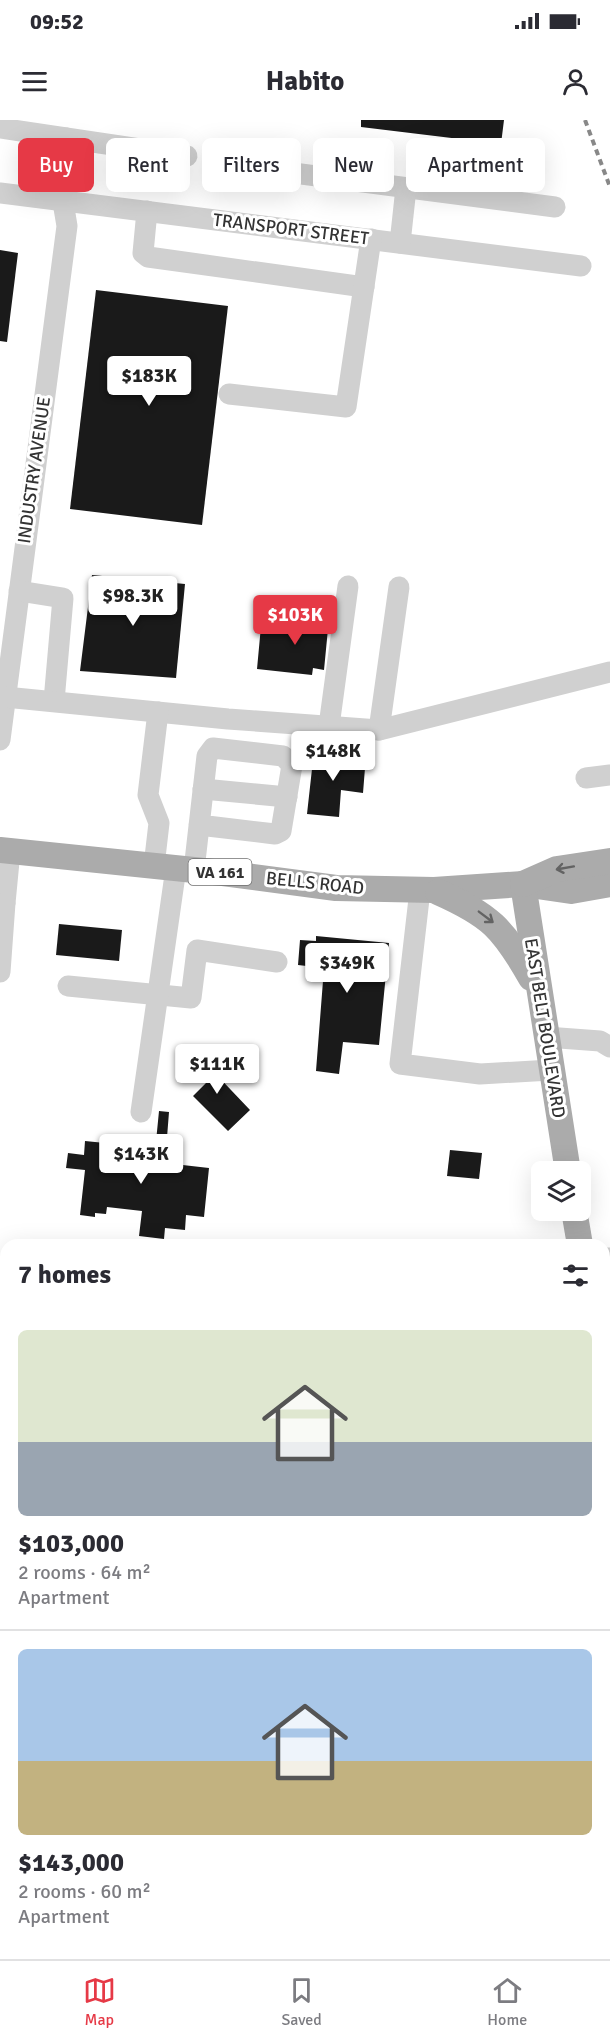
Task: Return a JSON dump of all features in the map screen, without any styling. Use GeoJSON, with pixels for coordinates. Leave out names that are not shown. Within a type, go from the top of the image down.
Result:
{"type":"FeatureCollection","features":[{"type":"Feature","properties":{"kind":"main road","name":"BELLS ROAD"},"geometry":{"type":"LineString","coordinates":[[5,851],[175,868],[336,888],[427,890],[523,884]]}},
{"type":"Feature","properties":{"kind":"main road"},"geometry":{"type":"LineString","coordinates":[[523,884],[557,869],[610,861]]}},
{"type":"Feature","properties":{"kind":"main road"},"geometry":{"type":"LineString","coordinates":[[523,884],[571,891],[610,884]]}},
{"type":"Feature","properties":{"kind":"main road","name":"EAST BELT BOULEVARD"},"geometry":{"type":"LineString","coordinates":[[523,884],[538,992],[566,1161]]}},
{"type":"Feature","properties":{"kind":"main road","name":"VA 161"},"geometry":{"type":"LineString","coordinates":[[427,890],[470,906],[500,929],[538,992]]}},
{"type":"Feature","properties":{"kind":"main road"},"geometry":{"type":"LineString","coordinates":[[576,1221],[579,1239]]}},
{"type":"Feature","properties":{"kind":"street"},"geometry":{"type":"LineString","coordinates":[[0,128],[66,138]]}},
{"type":"Feature","properties":{"kind":"street"},"geometry":{"type":"LineString","coordinates":[[301,174],[406,188],[400,243]]}},
{"type":"Feature","properties":{"kind":"street","name":"INDUSTRY AVENUE"},"geometry":{"type":"LineString","coordinates":[[0,740],[67,226],[61,192]]}},
{"type":"Feature","properties":{"kind":"street"},"geometry":{"type":"LineString","coordinates":[[437,192],[555,207]]}},
{"type":"Feature","properties":{"kind":"street","name":"TRANSPORT STREET"},"geometry":{"type":"LineString","coordinates":[[0,193],[581,266]]}},
{"type":"Feature","properties":{"kind":"street"},"geometry":{"type":"LineString","coordinates":[[147,211],[145,256],[364,287]]}},
{"type":"Feature","properties":{"kind":"street"},"geometry":{"type":"LineString","coordinates":[[229,394],[346,407],[371,239]]}},
{"type":"Feature","properties":{"kind":"street"},"geometry":{"type":"LineString","coordinates":[[329,726],[348,586]]}},
{"type":"Feature","properties":{"kind":"street"},"geometry":{"type":"LineString","coordinates":[[379,730],[399,587]]}},
{"type":"Feature","properties":{"kind":"street"},"geometry":{"type":"LineString","coordinates":[[19,591],[63,598],[54,701]]}},
{"type":"Feature","properties":{"kind":"street"},"geometry":{"type":"LineString","coordinates":[[5,697],[379,730],[610,672]]}},
{"type":"Feature","properties":{"kind":"street"},"geometry":{"type":"LineString","coordinates":[[159,712],[148,795],[175,868]]}},
{"type":"Feature","properties":{"kind":"street"},"geometry":{"type":"LineString","coordinates":[[141,1112],[175,868],[199,825],[207,756],[213,748],[283,756],[292,765],[284,824],[281,831],[275,834],[199,825]]}},
{"type":"Feature","properties":{"kind":"street"},"geometry":{"type":"LineString","coordinates":[[586,778],[610,775]]}},
{"type":"Feature","properties":{"kind":"street"},"geometry":{"type":"LineString","coordinates":[[203,789],[287,797]]}},
{"type":"Feature","properties":{"kind":"street"},"geometry":{"type":"LineString","coordinates":[[0,972],[5,851]]}},
{"type":"Feature","properties":{"kind":"street"},"geometry":{"type":"LineString","coordinates":[[427,890],[400,1064],[480,1074],[551,1070]]}},
{"type":"Feature","properties":{"kind":"street"},"geometry":{"type":"LineString","coordinates":[[68,986],[190,998],[197,950],[277,962]]}},
{"type":"Feature","properties":{"kind":"street"},"geometry":{"type":"LineString","coordinates":[[546,1037],[600,1041],[610,1047]]}},
{"type":"Feature","properties":{"kind":"building"},"geometry":{"type":"Polygon","coordinates":[[[361,120],[504,120],[502,138],[452,138],[361,127],[361,120]]]}},
{"type":"Feature","properties":{"kind":"building"},"geometry":{"type":"Polygon","coordinates":[[[0,250],[18,253],[7,342],[0,341],[0,250]]]}},
{"type":"Feature","properties":{"kind":"building"},"geometry":{"type":"Polygon","coordinates":[[[96,290],[228,306],[202,525],[70,509],[96,290]]]}},
{"type":"Feature","properties":{"kind":"building"},"geometry":{"type":"Polygon","coordinates":[[[92,575],[185,584],[176,678],[80,671],[92,575]]]}},
{"type":"Feature","properties":{"kind":"building"},"geometry":{"type":"Polygon","coordinates":[[[314,607],[330,608],[324,670],[313,668],[312,675],[257,669],[261,626],[286,628],[287,623],[312,626],[314,607]]]}},
{"type":"Feature","properties":{"kind":"building"},"geometry":{"type":"Polygon","coordinates":[[[314,751],[355,755],[365,768],[363,793],[341,790],[339,817],[307,814],[314,751]]]}},
{"type":"Feature","properties":{"kind":"building"},"geometry":{"type":"Polygon","coordinates":[[[59,924],[122,930],[119,961],[56,955],[59,924]]]}},
{"type":"Feature","properties":{"kind":"building"},"geometry":{"type":"Polygon","coordinates":[[[316,936],[389,943],[379,1045],[343,1042],[339,1074],[316,1071],[324,968],[298,965],[300,940],[316,941],[316,936]]]}},
{"type":"Feature","properties":{"kind":"building"},"geometry":{"type":"Polygon","coordinates":[[[193,1050],[250,1110],[228,1131],[193,1096],[206,1083],[184,1059],[193,1050]]]}},
{"type":"Feature","properties":{"kind":"building"},"geometry":{"type":"Polygon","coordinates":[[[159,1111],[169,1112],[165,1163],[209,1168],[204,1217],[186,1215],[185,1230],[165,1228],[164,1239],[139,1236],[142,1211],[107,1207],[106,1214],[95,1213],[95,1217],[80,1215],[85,1170],[66,1168],[68,1153],[84,1155],[85,1141],[125,1145],[124,1159],[154,1162],[159,1111]]]}},
{"type":"Feature","properties":{"kind":"building"},"geometry":{"type":"Polygon","coordinates":[[[450,1150],[482,1153],[479,1179],[447,1176],[450,1150]]]}},
{"type":"Feature","properties":{"kind":"railway"},"geometry":{"type":"LineString","coordinates":[[585,120],[610,187]]}}]}
